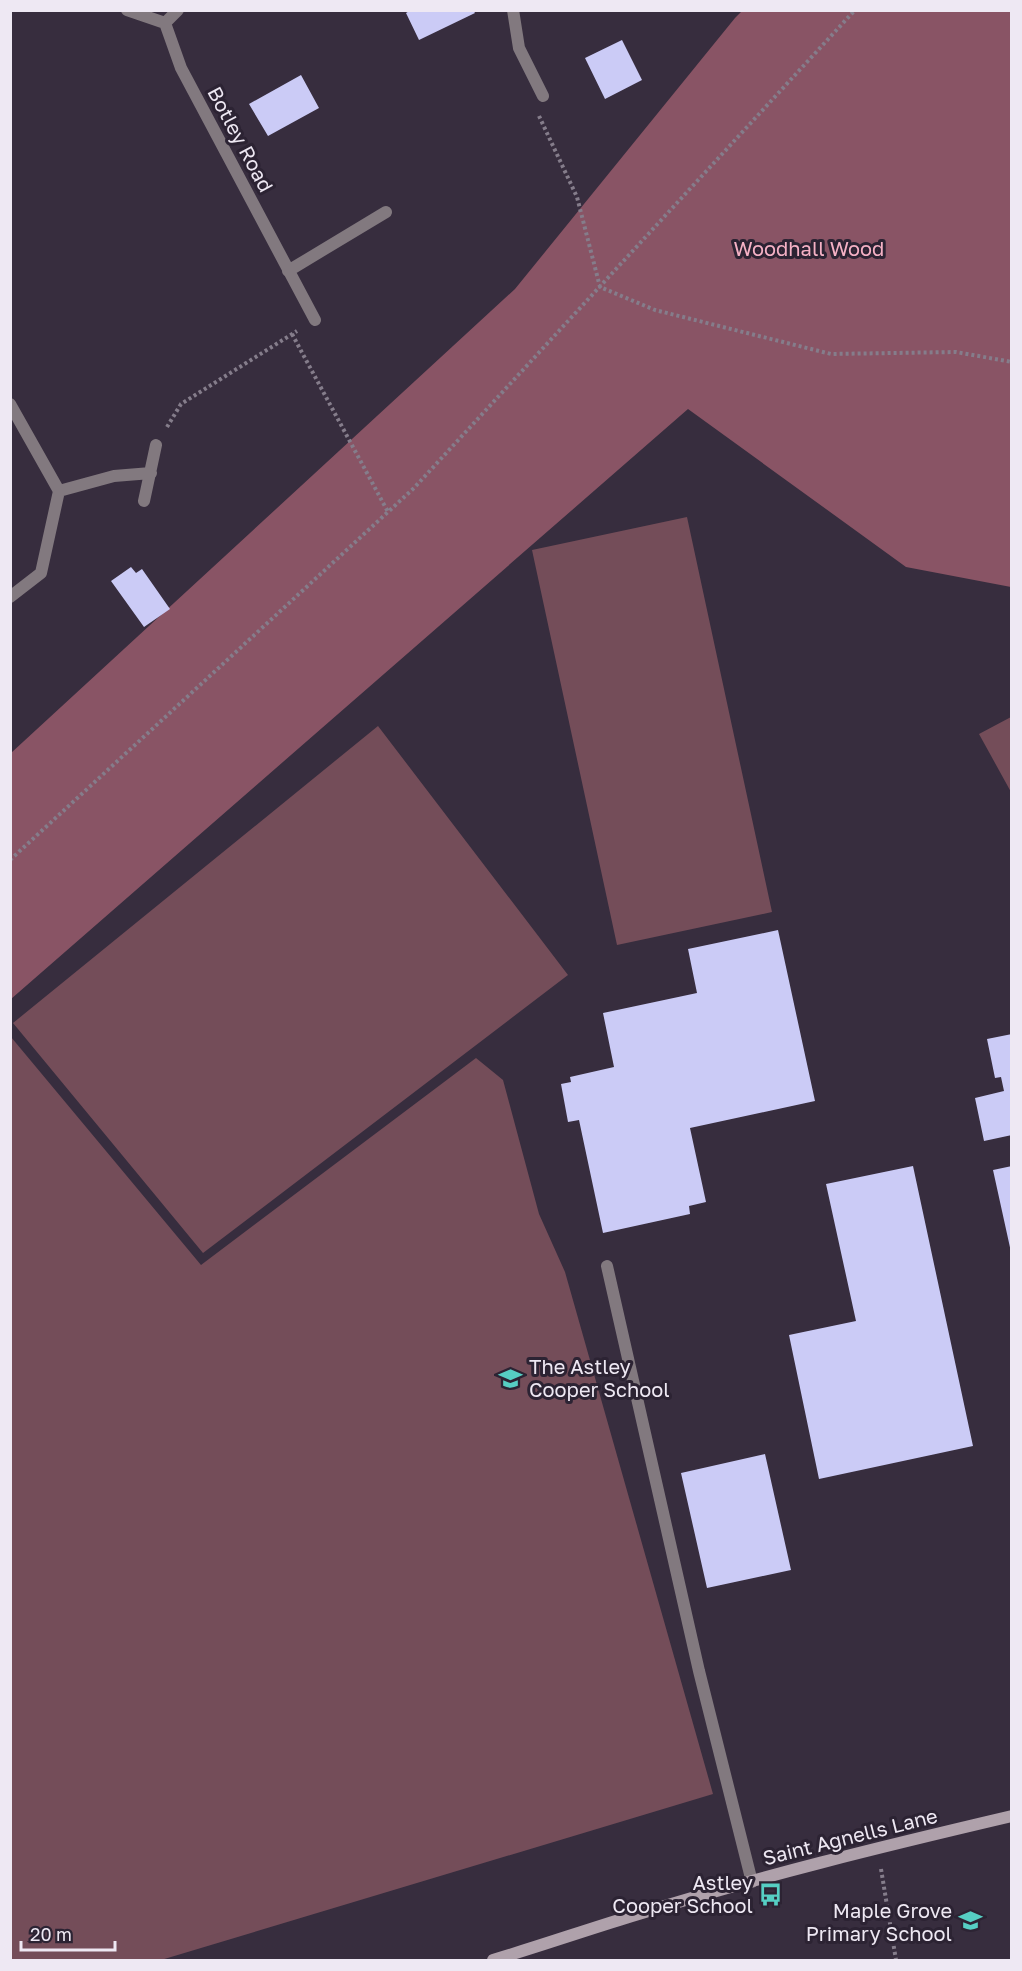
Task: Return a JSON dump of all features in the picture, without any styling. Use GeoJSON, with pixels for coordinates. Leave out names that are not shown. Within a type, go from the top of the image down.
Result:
{"type":"FeatureCollection","features":[{"type":"Feature","properties":{"kind":"street"},"geometry":{"type":"LineString","coordinates":[[127,10],[165,23],[178,10]]}},
{"type":"Feature","properties":{"kind":"street"},"geometry":{"type":"LineString","coordinates":[[513,10],[519,48],[543,96]]}},
{"type":"Feature","properties":{"kind":"street","name":"Botley Road"},"geometry":{"type":"LineString","coordinates":[[165,23],[181,68],[315,320]]}},
{"type":"Feature","properties":{"kind":"street"},"geometry":{"type":"LineString","coordinates":[[288,271],[386,212]]}},
{"type":"Feature","properties":{"kind":"street"},"geometry":{"type":"LineString","coordinates":[[10,404],[59,491],[41,573],[10,597]]}},
{"type":"Feature","properties":{"kind":"street"},"geometry":{"type":"LineString","coordinates":[[144,501],[156,445]]}},
{"type":"Feature","properties":{"kind":"street"},"geometry":{"type":"LineString","coordinates":[[59,491],[114,476],[151,473]]}},
{"type":"Feature","properties":{"kind":"street"},"geometry":{"type":"LineString","coordinates":[[607,1266],[699,1671],[752,1882]]}},
{"type":"Feature","properties":{"kind":"street","name":"Saint Agnells Lane"},"geometry":{"type":"LineString","coordinates":[[502,1959],[633,1916],[752,1882],[877,1848],[1011,1816]]}},
{"type":"Feature","properties":{"kind":"path"},"geometry":{"type":"LineString","coordinates":[[10,860],[414,488],[855,10]]}},
{"type":"Feature","properties":{"kind":"path"},"geometry":{"type":"LineString","coordinates":[[543,96],[539,118],[577,197],[600,287]]}},
{"type":"Feature","properties":{"kind":"path"},"geometry":{"type":"LineString","coordinates":[[600,287],[655,310],[831,354],[957,352],[1011,362]]}},
{"type":"Feature","properties":{"kind":"path"},"geometry":{"type":"LineString","coordinates":[[156,445],[181,404],[315,320]]}},
{"type":"Feature","properties":{"kind":"path"},"geometry":{"type":"LineString","coordinates":[[292,334],[388,512]]}},
{"type":"Feature","properties":{"kind":"path"},"geometry":{"type":"LineString","coordinates":[[877,1848],[896,1960]]}},
{"type":"Feature","properties":{"kind":"shaded area"},"geometry":{"type":"Polygon","coordinates":[[[687,517],[772,912],[617,945],[532,550],[687,517]]]}},
{"type":"Feature","properties":{"kind":"shaded area"},"geometry":{"type":"Polygon","coordinates":[[[1011,717],[1011,792],[979,734],[1011,717]]]}},
{"type":"Feature","properties":{"kind":"shaded area"},"geometry":{"type":"Polygon","coordinates":[[[378,726],[568,975],[203,1253],[13,1023],[378,726]]]}},
{"type":"Feature","properties":{"kind":"shaded area"},"geometry":{"type":"Polygon","coordinates":[[[11,1037],[201,1265],[476,1058],[503,1080],[539,1214],[565,1272],[713,1794],[161,1960],[11,1960],[11,1037]]]}},
{"type":"Feature","properties":{"kind":"green space","name":"Woodhall Wood"},"geometry":{"type":"Polygon","coordinates":[[[743,10],[1011,11],[1011,587],[906,567],[688,409],[11,999],[11,753],[515,289],[743,10]]]}},
{"type":"Feature","properties":{"kind":"building"},"geometry":{"type":"Polygon","coordinates":[[[411,10],[473,10],[475,13],[419,40],[406,13],[411,10]]]}},
{"type":"Feature","properties":{"kind":"building"},"geometry":{"type":"Polygon","coordinates":[[[622,40],[642,80],[605,99],[585,58],[622,40]]]}},
{"type":"Feature","properties":{"kind":"building"},"geometry":{"type":"Polygon","coordinates":[[[301,75],[319,108],[268,136],[249,104],[301,75]]]}},
{"type":"Feature","properties":{"kind":"building"},"geometry":{"type":"Polygon","coordinates":[[[131,567],[136,573],[142,569],[170,609],[144,627],[111,581],[131,567]]]}},
{"type":"Feature","properties":{"kind":"building"},"geometry":{"type":"Polygon","coordinates":[[[778,930],[815,1101],[690,1128],[706,1202],[689,1206],[690,1214],[603,1233],[579,1120],[568,1122],[561,1084],[571,1082],[570,1077],[614,1067],[603,1013],[697,993],[688,949],[778,930]]]}},
{"type":"Feature","properties":{"kind":"building"},"geometry":{"type":"Polygon","coordinates":[[[1012,1034],[1012,1135],[984,1141],[975,1098],[1004,1091],[1001,1077],[995,1078],[987,1039],[1012,1034]]]}},
{"type":"Feature","properties":{"kind":"building"},"geometry":{"type":"Polygon","coordinates":[[[913,1166],[973,1446],[819,1479],[789,1335],[856,1321],[826,1184],[913,1166]]]}},
{"type":"Feature","properties":{"kind":"building"},"geometry":{"type":"Polygon","coordinates":[[[1012,1166],[1012,1252],[1011,1252],[993,1170],[1012,1166]]]}},
{"type":"Feature","properties":{"kind":"building"},"geometry":{"type":"Polygon","coordinates":[[[765,1454],[791,1570],[707,1588],[681,1473],[765,1454]]]}},
{"type":"Feature","properties":{"kind":"place","name":"The Astley Cooper School"},"geometry":{"type":"Point","coordinates":[511,1378]}},
{"type":"Feature","properties":{"kind":"place","name":"Astley Cooper School"},"geometry":{"type":"Point","coordinates":[771,1894]}},
{"type":"Feature","properties":{"kind":"place","name":"Maple Grove Primary School"},"geometry":{"type":"Point","coordinates":[970,1921]}}]}
